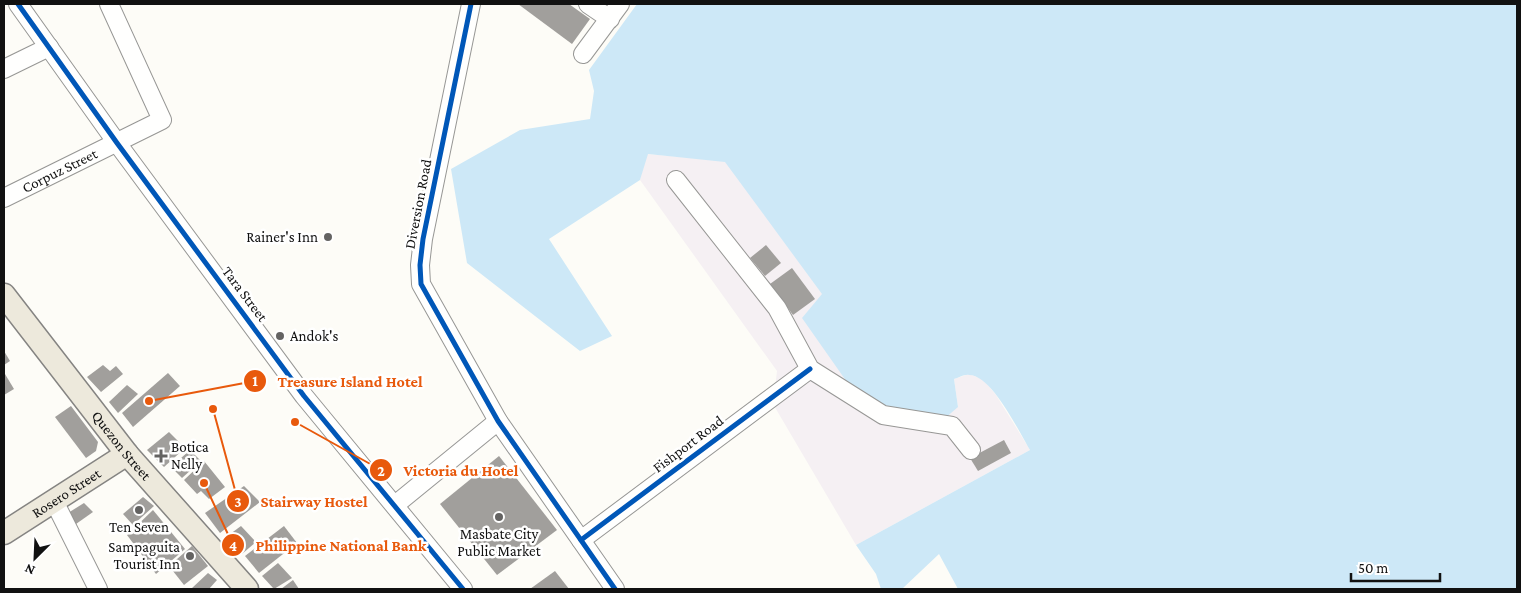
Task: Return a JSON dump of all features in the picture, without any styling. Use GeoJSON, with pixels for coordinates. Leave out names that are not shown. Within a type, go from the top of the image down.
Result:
{"type":"FeatureCollection","features":[{"type":"Feature","properties":{"kind":"main road","name":"Quezon Street"},"geometry":{"type":"LineString","coordinates":[[4,295],[127,454],[247,589]]}},
{"type":"Feature","properties":{"kind":"main road","name":"Rosero Street"},"geometry":{"type":"LineString","coordinates":[[4,533],[127,454]]}},
{"type":"Feature","properties":{"kind":"street","name":"Tara Street"},"geometry":{"type":"LineString","coordinates":[[18,4],[116,143],[304,396],[395,504],[462,589]]}},
{"type":"Feature","properties":{"kind":"street","name":"Corpuz Street"},"geometry":{"type":"LineString","coordinates":[[4,198],[162,120],[109,4]]}},
{"type":"Feature","properties":{"kind":"street","name":"Diversion Road"},"geometry":{"type":"LineString","coordinates":[[471,4],[423,239],[420,276],[428,299],[498,421],[615,589]]}},
{"type":"Feature","properties":{"kind":"street"},"geometry":{"type":"LineString","coordinates":[[588,4],[610,18]]}},
{"type":"Feature","properties":{"kind":"street"},"geometry":{"type":"LineString","coordinates":[[583,54],[620,4]]}},
{"type":"Feature","properties":{"kind":"street"},"geometry":{"type":"LineString","coordinates":[[4,69],[49,48]]}},
{"type":"Feature","properties":{"kind":"street"},"geometry":{"type":"LineString","coordinates":[[676,180],[777,308],[810,369],[883,416],[952,426],[971,450]]}},
{"type":"Feature","properties":{"kind":"street","name":"Fishport Road"},"geometry":{"type":"LineString","coordinates":[[581,540],[810,369]]}},
{"type":"Feature","properties":{"kind":"street"},"geometry":{"type":"LineString","coordinates":[[395,504],[498,421]]}},
{"type":"Feature","properties":{"kind":"street"},"geometry":{"type":"LineString","coordinates":[[54,501],[98,589]]}},
{"type":"Feature","properties":{"kind":"shaded area"},"geometry":{"type":"Polygon","coordinates":[[[647,154],[725,161],[823,294],[958,407],[954,379],[969,374],[983,379],[996,395],[1030,450],[856,545],[773,404],[777,371],[640,180],[647,154]]]}},
{"type":"Feature","properties":{"kind":"water"},"geometry":{"type":"Polygon","coordinates":[[[637,4],[1517,4],[1517,589],[958,589],[939,554],[902,589],[881,589],[876,574],[856,545],[1030,450],[996,394],[978,377],[967,375],[954,379],[958,407],[944,419],[890,414],[849,385],[802,318],[822,294],[725,162],[648,154],[640,180],[549,239],[612,336],[580,351],[467,263],[451,169],[520,130],[590,119],[594,91],[589,70],[637,4]]]}},
{"type":"Feature","properties":{"kind":"building"},"geometry":{"type":"Polygon","coordinates":[[[518,4],[569,4],[590,19],[572,44],[518,4]]]}},
{"type":"Feature","properties":{"kind":"building"},"geometry":{"type":"Polygon","coordinates":[[[766,245],[781,263],[765,276],[750,258],[766,245]]]}},
{"type":"Feature","properties":{"kind":"building"},"geometry":{"type":"Polygon","coordinates":[[[792,268],[815,299],[793,315],[770,284],[792,268]]]}},
{"type":"Feature","properties":{"kind":"building"},"geometry":{"type":"Polygon","coordinates":[[[4,351],[10,361],[4,365],[4,351]]]}},
{"type":"Feature","properties":{"kind":"building"},"geometry":{"type":"Polygon","coordinates":[[[103,365],[110,371],[116,366],[123,374],[101,392],[87,377],[103,365]]]}},
{"type":"Feature","properties":{"kind":"building"},"geometry":{"type":"Polygon","coordinates":[[[168,373],[180,386],[133,427],[122,413],[168,373]]]}},
{"type":"Feature","properties":{"kind":"building"},"geometry":{"type":"Polygon","coordinates":[[[4,375],[14,389],[4,395],[4,375]]]}},
{"type":"Feature","properties":{"kind":"building"},"geometry":{"type":"Polygon","coordinates":[[[127,385],[138,394],[118,413],[109,402],[127,385]]]}},
{"type":"Feature","properties":{"kind":"building"},"geometry":{"type":"Polygon","coordinates":[[[71,406],[98,442],[96,451],[86,458],[55,417],[71,406]]]}},
{"type":"Feature","properties":{"kind":"building"},"geometry":{"type":"Polygon","coordinates":[[[169,432],[185,448],[164,467],[147,450],[169,432]]]}},
{"type":"Feature","properties":{"kind":"building"},"geometry":{"type":"Polygon","coordinates":[[[1004,440],[1011,453],[978,471],[970,458],[1004,440]]]}},
{"type":"Feature","properties":{"kind":"building"},"geometry":{"type":"Polygon","coordinates":[[[190,450],[201,461],[182,478],[171,467],[190,450]]]}},
{"type":"Feature","properties":{"kind":"building","name":"Masbate City Public Market"},"geometry":{"type":"Polygon","coordinates":[[[499,456],[557,530],[497,575],[440,504],[499,456]]]}},
{"type":"Feature","properties":{"kind":"building"},"geometry":{"type":"Polygon","coordinates":[[[204,461],[225,487],[209,499],[201,491],[197,494],[184,480],[204,461]]]}},
{"type":"Feature","properties":{"kind":"building"},"geometry":{"type":"Polygon","coordinates":[[[244,486],[260,502],[220,533],[205,513],[244,486]]]}},
{"type":"Feature","properties":{"kind":"building","name":"Ten Seven"},"geometry":{"type":"Polygon","coordinates":[[[143,497],[154,506],[133,525],[123,514],[143,497]]]}},
{"type":"Feature","properties":{"kind":"building"},"geometry":{"type":"Polygon","coordinates":[[[84,503],[93,512],[76,524],[68,513],[84,503]]]}},
{"type":"Feature","properties":{"kind":"building"},"geometry":{"type":"Polygon","coordinates":[[[153,510],[185,549],[156,574],[127,535],[153,510]]]}},
{"type":"Feature","properties":{"kind":"building"},"geometry":{"type":"Polygon","coordinates":[[[241,526],[256,542],[242,554],[226,537],[241,526]]]}},
{"type":"Feature","properties":{"kind":"building"},"geometry":{"type":"Polygon","coordinates":[[[284,526],[297,543],[259,573],[245,556],[284,526]]]}},
{"type":"Feature","properties":{"kind":"building","name":"Sampaguita Tourist Inn"},"geometry":{"type":"Polygon","coordinates":[[[192,546],[208,566],[184,585],[169,566],[192,546]]]}},
{"type":"Feature","properties":{"kind":"building"},"geometry":{"type":"Polygon","coordinates":[[[278,563],[292,578],[274,589],[262,576],[278,563]]]}},
{"type":"Feature","properties":{"kind":"building"},"geometry":{"type":"Polygon","coordinates":[[[555,571],[569,589],[530,589],[555,571]]]}},
{"type":"Feature","properties":{"kind":"building"},"geometry":{"type":"Polygon","coordinates":[[[208,573],[217,580],[209,589],[191,589],[208,573]]]}},
{"type":"Feature","properties":{"kind":"building"},"geometry":{"type":"Polygon","coordinates":[[[293,580],[299,589],[281,589],[293,580]]]}},
{"type":"Feature","properties":{"kind":"cycle path"},"geometry":{"type":"LineString","coordinates":[[18,4],[117,143],[304,396],[463,589]]}},
{"type":"Feature","properties":{"kind":"cycle path"},"geometry":{"type":"LineString","coordinates":[[471,4],[423,239],[420,265],[421,284],[498,421],[615,589]]}},
{"type":"Feature","properties":{"kind":"cycle path"},"geometry":{"type":"LineString","coordinates":[[581,540],[810,369]]}},
{"type":"Feature","properties":{"kind":"place","name":"Rainer's Inn"},"geometry":{"type":"Point","coordinates":[328,237]}},
{"type":"Feature","properties":{"kind":"place","name":"Andok's"},"geometry":{"type":"Point","coordinates":[280,336]}},
{"type":"Feature","properties":{"kind":"place","name":"Treasure Island Hotel"},"geometry":{"type":"Point","coordinates":[149,401]}},
{"type":"Feature","properties":{"kind":"place","name":"Stairway Hostel"},"geometry":{"type":"Point","coordinates":[213,409]}},
{"type":"Feature","properties":{"kind":"place","name":"Victoria du Hotel"},"geometry":{"type":"Point","coordinates":[295,422]}},
{"type":"Feature","properties":{"kind":"place","name":"Botica Nelly"},"geometry":{"type":"Point","coordinates":[161,456]}},
{"type":"Feature","properties":{"kind":"place","name":"Philippine National Bank"},"geometry":{"type":"Point","coordinates":[204,483]}},
{"type":"Feature","properties":{"kind":"place","name":"Ten Seven"},"geometry":{"type":"Point","coordinates":[139,510]}},
{"type":"Feature","properties":{"kind":"place","name":"Masbate City Public Market"},"geometry":{"type":"Point","coordinates":[499,517]}},
{"type":"Feature","properties":{"kind":"place","name":"Sampaguita Tourist Inn"},"geometry":{"type":"Point","coordinates":[190,556]}}]}
